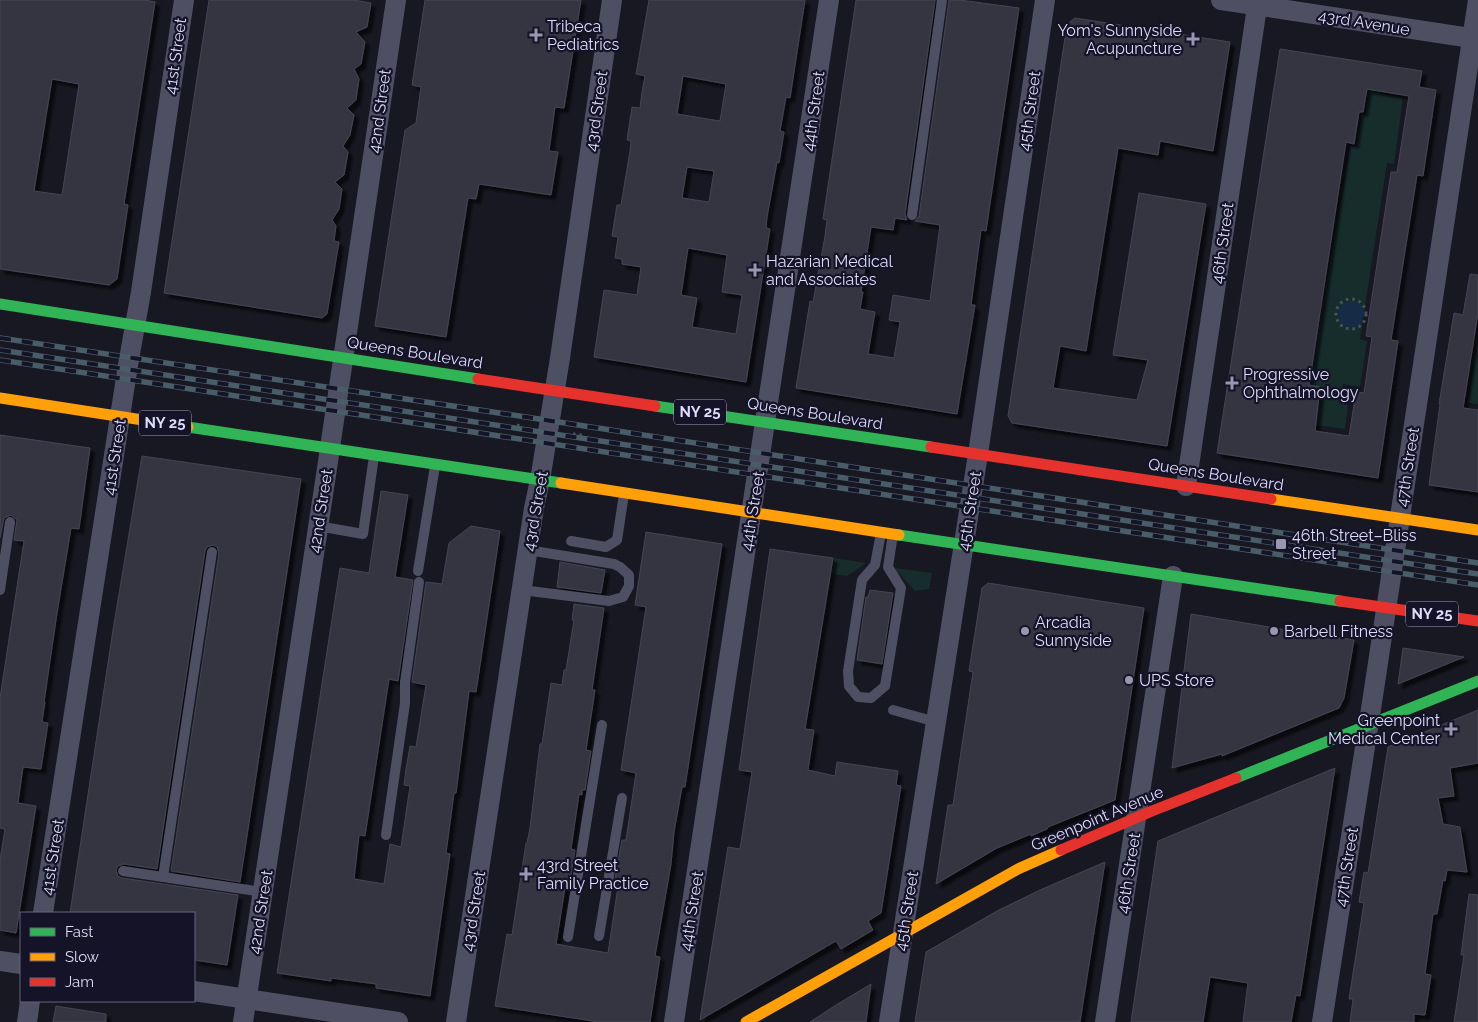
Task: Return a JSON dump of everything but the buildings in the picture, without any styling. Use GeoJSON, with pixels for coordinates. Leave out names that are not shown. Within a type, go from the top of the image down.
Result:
{"type":"FeatureCollection","features":[{"type":"Feature","properties":{"kind":"main road","name":"Queens Boulevard"},"geometry":{"type":"LineString","coordinates":[[0,304],[343,358],[1478,530]]}},
{"type":"Feature","properties":{"kind":"main road","name":"NY 25"},"geometry":{"type":"LineString","coordinates":[[0,398],[752,513],[1478,621]]}},
{"type":"Feature","properties":{"kind":"main road","name":"Greenpoint Avenue"},"geometry":{"type":"LineString","coordinates":[[746,1022],[1018,869],[1137,818],[1478,681]]}},
{"type":"Feature","properties":{"kind":"street","name":"41st Street"},"geometry":{"type":"LineString","coordinates":[[43,912],[184,0]]}},
{"type":"Feature","properties":{"kind":"street","name":"42nd Street"},"geometry":{"type":"LineString","coordinates":[[243,1022],[396,0]]}},
{"type":"Feature","properties":{"kind":"street","name":"43rd Street"},"geometry":{"type":"LineString","coordinates":[[456,1022],[528,550],[555,389],[612,0]]}},
{"type":"Feature","properties":{"kind":"street","name":"44th Street"},"geometry":{"type":"LineString","coordinates":[[674,1022],[829,0]]}},
{"type":"Feature","properties":{"kind":"street","name":"45th Street"},"geometry":{"type":"LineString","coordinates":[[889,1022],[978,454],[1045,0]]}},
{"type":"Feature","properties":{"kind":"street","name":"43rd Avenue"},"geometry":{"type":"LineString","coordinates":[[1221,0],[1258,3],[1475,39]]}},
{"type":"Feature","properties":{"kind":"street","name":"47th Street"},"geometry":{"type":"LineString","coordinates":[[1322,1022],[1475,39],[1478,0]]}},
{"type":"Feature","properties":{"kind":"street","name":"46th Street"},"geometry":{"type":"LineString","coordinates":[[1186,486],[1258,3]]}},
{"type":"Feature","properties":{"kind":"street","name":"46th Street"},"geometry":{"type":"LineString","coordinates":[[1105,1022],[1173,576]]}},
{"type":"Feature","properties":{"kind":"street"},"geometry":{"type":"LineString","coordinates":[[0,961],[20,964]]}},
{"type":"Feature","properties":{"kind":"street"},"geometry":{"type":"LineString","coordinates":[[195,990],[398,1022]]}},
{"type":"Feature","properties":{"kind":"street"},"geometry":{"type":"LineString","coordinates":[[27,1022],[30,1002]]}},
{"type":"Feature","properties":{"kind":"lane"},"geometry":{"type":"LineString","coordinates":[[912,215],[942,0]]}},
{"type":"Feature","properties":{"kind":"lane"},"geometry":{"type":"LineString","coordinates":[[318,526],[363,534],[375,455]]}},
{"type":"Feature","properties":{"kind":"lane"},"geometry":{"type":"LineString","coordinates":[[386,835],[406,703],[405,682],[435,465]]}},
{"type":"Feature","properties":{"kind":"lane"},"geometry":{"type":"LineString","coordinates":[[571,541],[606,547],[617,540],[624,493]]}},
{"type":"Feature","properties":{"kind":"lane"},"geometry":{"type":"LineString","coordinates":[[0,590],[10,522]]}},
{"type":"Feature","properties":{"kind":"lane"},"geometry":{"type":"LineString","coordinates":[[881,532],[875,565],[862,580],[848,671],[849,686],[858,697],[871,698],[886,686],[901,588],[888,567],[893,534]]}},
{"type":"Feature","properties":{"kind":"lane"},"geometry":{"type":"LineString","coordinates":[[522,590],[609,601],[623,597],[630,586],[629,575],[614,564],[528,550]]}},
{"type":"Feature","properties":{"kind":"lane"},"geometry":{"type":"LineString","coordinates":[[163,877],[212,552]]}},
{"type":"Feature","properties":{"kind":"lane"},"geometry":{"type":"LineString","coordinates":[[893,710],[936,722]]}},
{"type":"Feature","properties":{"kind":"lane"},"geometry":{"type":"LineString","coordinates":[[568,937],[602,724]]}},
{"type":"Feature","properties":{"kind":"lane"},"geometry":{"type":"LineString","coordinates":[[599,936],[622,798]]}},
{"type":"Feature","properties":{"kind":"lane"},"geometry":{"type":"LineString","coordinates":[[123,871],[263,892]]}},
{"type":"Feature","properties":{"kind":"path"},"geometry":{"type":"LineString","coordinates":[[1347,299],[1356,300],[1362,304],[1366,312],[1364,323],[1354,328],[1346,328],[1339,323],[1336,314],[1340,304],[1347,299]]}},
{"type":"Feature","properties":{"kind":"path"},"geometry":{"type":"LineString","coordinates":[[517,425],[523,426]]}},
{"type":"Feature","properties":{"kind":"path"},"geometry":{"type":"LineString","coordinates":[[573,434],[582,435]]}},
{"type":"Feature","properties":{"kind":"green space"},"geometry":{"type":"Polygon","coordinates":[[[1370,86],[1380,88],[1380,94],[1403,98],[1394,164],[1387,163],[1360,339],[1367,341],[1360,387],[1343,384],[1339,403],[1348,405],[1345,429],[1316,425],[1320,388],[1309,385],[1350,146],[1356,146],[1370,86]]]}},
{"type":"Feature","properties":{"kind":"green space"},"geometry":{"type":"Polygon","coordinates":[[[1478,336],[1478,404],[1468,403],[1478,336]]]}},
{"type":"Feature","properties":{"kind":"green space"},"geometry":{"type":"Polygon","coordinates":[[[834,558],[866,563],[847,576],[832,574],[834,558]]]}},
{"type":"Feature","properties":{"kind":"green space"},"geometry":{"type":"Polygon","coordinates":[[[894,568],[932,573],[929,589],[915,591],[894,568]]]}},
{"type":"Feature","properties":{"kind":"water"},"geometry":{"type":"Polygon","coordinates":[[[1351,301],[1360,305],[1364,314],[1360,323],[1351,327],[1342,323],[1338,314],[1342,305],[1351,301]]]}},
{"type":"Feature","properties":{"kind":"railway"},"geometry":{"type":"LineString","coordinates":[[0,338],[1478,563]]}},
{"type":"Feature","properties":{"kind":"railway"},"geometry":{"type":"LineString","coordinates":[[0,350],[1478,574]]}},
{"type":"Feature","properties":{"kind":"railway"},"geometry":{"type":"LineString","coordinates":[[0,360],[1478,585]]}},
{"type":"Feature","properties":{"kind":"traffic: fast"},"geometry":{"type":"LineString","coordinates":[[0,304],[478,379]]}},
{"type":"Feature","properties":{"kind":"traffic: fast"},"geometry":{"type":"LineString","coordinates":[[655,406],[931,447]]}},
{"type":"Feature","properties":{"kind":"traffic: fast"},"geometry":{"type":"LineString","coordinates":[[188,427],[561,483]]}},
{"type":"Feature","properties":{"kind":"traffic: fast"},"geometry":{"type":"LineString","coordinates":[[899,535],[1340,601]]}},
{"type":"Feature","properties":{"kind":"traffic: fast"},"geometry":{"type":"LineString","coordinates":[[1236,778],[1478,681]]}},
{"type":"Feature","properties":{"kind":"traffic: slow"},"geometry":{"type":"LineString","coordinates":[[0,398],[188,427]]}},
{"type":"Feature","properties":{"kind":"traffic: slow"},"geometry":{"type":"LineString","coordinates":[[561,483],[899,535]]}},
{"type":"Feature","properties":{"kind":"traffic: slow"},"geometry":{"type":"LineString","coordinates":[[1271,499],[1478,530]]}},
{"type":"Feature","properties":{"kind":"traffic: slow"},"geometry":{"type":"LineString","coordinates":[[746,1022],[1018,869],[1061,850]]}},
{"type":"Feature","properties":{"kind":"traffic: jam"},"geometry":{"type":"LineString","coordinates":[[478,379],[655,406]]}},
{"type":"Feature","properties":{"kind":"traffic: jam"},"geometry":{"type":"LineString","coordinates":[[931,447],[1271,499]]}},
{"type":"Feature","properties":{"kind":"traffic: jam"},"geometry":{"type":"LineString","coordinates":[[1340,601],[1478,621]]}},
{"type":"Feature","properties":{"kind":"traffic: jam"},"geometry":{"type":"LineString","coordinates":[[1061,850],[1236,778]]}},
{"type":"Feature","properties":{"kind":"place","name":"Tribeca Pediatrics"},"geometry":{"type":"Point","coordinates":[536,35]}},
{"type":"Feature","properties":{"kind":"place","name":"Yom's Sunnyside Acupuncture"},"geometry":{"type":"Point","coordinates":[1193,39]}},
{"type":"Feature","properties":{"kind":"place","name":"Hazarian Medical and Associates"},"geometry":{"type":"Point","coordinates":[755,270]}},
{"type":"Feature","properties":{"kind":"place","name":"Progressive Ophthalmology"},"geometry":{"type":"Point","coordinates":[1232,383]}},
{"type":"Feature","properties":{"kind":"place","name":"46th Street–Bliss Street"},"geometry":{"type":"Point","coordinates":[1281,544]}},
{"type":"Feature","properties":{"kind":"place","name":"Arcadia Sunnyside"},"geometry":{"type":"Point","coordinates":[1025,631]}},
{"type":"Feature","properties":{"kind":"place","name":"Barbell Fitness"},"geometry":{"type":"Point","coordinates":[1274,631]}},
{"type":"Feature","properties":{"kind":"place","name":"UPS Store"},"geometry":{"type":"Point","coordinates":[1129,680]}},
{"type":"Feature","properties":{"kind":"place","name":"Greenpoint Medical Center"},"geometry":{"type":"Point","coordinates":[1451,729]}},
{"type":"Feature","properties":{"kind":"place","name":"43rd Street Family Practice"},"geometry":{"type":"Point","coordinates":[526,874]}}]}
